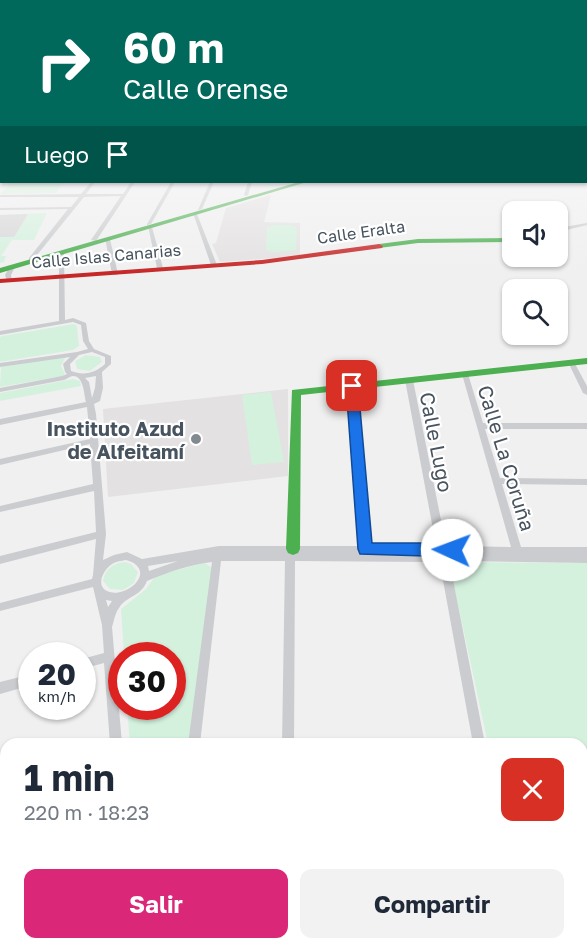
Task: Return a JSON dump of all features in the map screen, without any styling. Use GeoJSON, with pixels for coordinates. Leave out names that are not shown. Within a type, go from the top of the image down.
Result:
{"type":"FeatureCollection","features":[{"type":"Feature","properties":{"kind":"street"},"geometry":{"type":"LineString","coordinates":[[31,259],[91,184]]}},
{"type":"Feature","properties":{"kind":"street"},"geometry":{"type":"LineString","coordinates":[[94,240],[131,184]]}},
{"type":"Feature","properties":{"kind":"street"},"geometry":{"type":"LineString","coordinates":[[4,273],[149,225],[172,184]]}},
{"type":"Feature","properties":{"kind":"street"},"geometry":{"type":"LineString","coordinates":[[211,184],[197,211],[214,265]]}},
{"type":"Feature","properties":{"kind":"street"},"geometry":{"type":"LineString","coordinates":[[246,195],[249,184]]}},
{"type":"Feature","properties":{"kind":"street"},"geometry":{"type":"LineString","coordinates":[[197,211],[285,184]]}},
{"type":"Feature","properties":{"kind":"street"},"geometry":{"type":"LineString","coordinates":[[4,273],[31,259],[296,184]]}},
{"type":"Feature","properties":{"kind":"street"},"geometry":{"type":"LineString","coordinates":[[0,196],[124,195]]}},
{"type":"Feature","properties":{"kind":"street"},"geometry":{"type":"LineString","coordinates":[[0,209],[72,208]]}},
{"type":"Feature","properties":{"kind":"street"},"geometry":{"type":"LineString","coordinates":[[568,228],[587,224]]}},
{"type":"Feature","properties":{"kind":"street"},"geometry":{"type":"LineString","coordinates":[[149,225],[160,268]]}},
{"type":"Feature","properties":{"kind":"street"},"geometry":{"type":"LineString","coordinates":[[107,239],[115,274]]}},
{"type":"Feature","properties":{"kind":"street","name":"Calle Eralta"},"geometry":{"type":"LineString","coordinates":[[214,265],[262,262],[418,241],[502,240]]}},
{"type":"Feature","properties":{"kind":"street"},"geometry":{"type":"LineString","coordinates":[[61,253],[62,322]]}},
{"type":"Feature","properties":{"kind":"street","name":"Calle Islas Canarias"},"geometry":{"type":"LineString","coordinates":[[4,273],[63,276],[214,265]]}},
{"type":"Feature","properties":{"kind":"street"},"geometry":{"type":"LineString","coordinates":[[0,333],[80,321],[84,324],[86,341],[92,350]]}},
{"type":"Feature","properties":{"kind":"street"},"geometry":{"type":"LineString","coordinates":[[86,341],[78,353],[66,364],[68,372],[85,382],[92,414]]}},
{"type":"Feature","properties":{"kind":"street"},"geometry":{"type":"LineString","coordinates":[[0,365],[92,350],[104,353],[109,360],[99,372],[0,390]]}},
{"type":"Feature","properties":{"kind":"street"},"geometry":{"type":"LineString","coordinates":[[288,738],[296,392],[587,361]]}},
{"type":"Feature","properties":{"kind":"street"},"geometry":{"type":"LineString","coordinates":[[571,362],[587,393]]}},
{"type":"Feature","properties":{"kind":"street"},"geometry":{"type":"LineString","coordinates":[[99,372],[99,388],[92,414],[101,538],[97,582],[108,625],[109,642]]}},
{"type":"Feature","properties":{"kind":"street","name":"Calle La Coruña"},"geometry":{"type":"LineString","coordinates":[[465,374],[517,550]]}},
{"type":"Feature","properties":{"kind":"street","name":"Calle Lugo"},"geometry":{"type":"LineString","coordinates":[[409,380],[441,547]]}},
{"type":"Feature","properties":{"kind":"street"},"geometry":{"type":"LineString","coordinates":[[352,386],[365,549]]}},
{"type":"Feature","properties":{"kind":"street"},"geometry":{"type":"LineString","coordinates":[[0,422],[88,404],[97,398]]}},
{"type":"Feature","properties":{"kind":"street"},"geometry":{"type":"LineString","coordinates":[[480,426],[587,426]]}},
{"type":"Feature","properties":{"kind":"street"},"geometry":{"type":"LineString","coordinates":[[0,462],[93,441]]}},
{"type":"Feature","properties":{"kind":"street"},"geometry":{"type":"LineString","coordinates":[[496,480],[587,482]]}},
{"type":"Feature","properties":{"kind":"street"},"geometry":{"type":"LineString","coordinates":[[0,509],[96,487]]}},
{"type":"Feature","properties":{"kind":"street"},"geometry":{"type":"LineString","coordinates":[[101,538],[107,554],[136,558],[142,563],[145,570],[144,578]]}},
{"type":"Feature","properties":{"kind":"street"},"geometry":{"type":"LineString","coordinates":[[0,560],[101,538]]}},
{"type":"Feature","properties":{"kind":"street"},"geometry":{"type":"LineString","coordinates":[[441,547],[432,554],[444,561],[478,738]]}},
{"type":"Feature","properties":{"kind":"street"},"geometry":{"type":"LineString","coordinates":[[441,547],[454,554],[444,561]]}},
{"type":"Feature","properties":{"kind":"street"},"geometry":{"type":"LineString","coordinates":[[97,582],[114,597],[123,596],[133,592],[144,578],[162,568],[217,557],[441,547],[459,550],[587,551]]}},
{"type":"Feature","properties":{"kind":"street"},"geometry":{"type":"LineString","coordinates":[[142,563],[219,550],[427,558],[444,561],[461,557],[587,559]]}},
{"type":"Feature","properties":{"kind":"street"},"geometry":{"type":"LineString","coordinates":[[0,607],[97,582],[109,561],[118,557]]}},
{"type":"Feature","properties":{"kind":"street"},"geometry":{"type":"LineString","coordinates":[[195,738],[217,557]]}},
{"type":"Feature","properties":{"kind":"street"},"geometry":{"type":"LineString","coordinates":[[108,625],[112,607],[123,596]]}},
{"type":"Feature","properties":{"kind":"street"},"geometry":{"type":"LineString","coordinates":[[0,688],[18,683]]}},
{"type":"Feature","properties":{"kind":"street"},"geometry":{"type":"LineString","coordinates":[[114,720],[116,738]]}},
{"type":"Feature","properties":{"kind":"shaded area"},"geometry":{"type":"Polygon","coordinates":[[[271,195],[264,222],[300,223],[300,256],[220,262],[212,244],[216,243],[226,208],[271,195]]]}},
{"type":"Feature","properties":{"kind":"shaded area","name":"Instituto Azud de Alfeitamí"},"geometry":{"type":"Polygon","coordinates":[[[288,389],[288,476],[108,497],[103,409],[288,389]]]}},
{"type":"Feature","properties":{"kind":"green space"},"geometry":{"type":"Polygon","coordinates":[[[9,184],[62,184],[56,193],[0,194],[9,184]]]}},
{"type":"Feature","properties":{"kind":"green space"},"geometry":{"type":"Polygon","coordinates":[[[47,213],[34,240],[12,240],[1,256],[6,256],[4,262],[0,263],[0,215],[47,213]]]}},
{"type":"Feature","properties":{"kind":"green space"},"geometry":{"type":"Polygon","coordinates":[[[273,225],[291,225],[297,228],[296,250],[273,252],[266,250],[267,228],[273,225]]]}},
{"type":"Feature","properties":{"kind":"green space"},"geometry":{"type":"Polygon","coordinates":[[[74,324],[77,326],[79,346],[73,350],[0,362],[0,337],[74,324]]]}},
{"type":"Feature","properties":{"kind":"green space"},"geometry":{"type":"Polygon","coordinates":[[[86,355],[100,357],[102,362],[90,371],[77,369],[75,361],[86,355]]]}},
{"type":"Feature","properties":{"kind":"green space"},"geometry":{"type":"Polygon","coordinates":[[[66,356],[61,366],[65,374],[63,376],[0,387],[1,367],[66,356]]]}},
{"type":"Feature","properties":{"kind":"green space"},"geometry":{"type":"Polygon","coordinates":[[[73,379],[80,381],[81,386],[0,401],[0,393],[73,379]]]}},
{"type":"Feature","properties":{"kind":"green space"},"geometry":{"type":"Polygon","coordinates":[[[271,392],[284,462],[252,465],[242,395],[271,392]]]}},
{"type":"Feature","properties":{"kind":"green space"},"geometry":{"type":"Polygon","coordinates":[[[125,562],[131,564],[138,572],[134,583],[123,590],[110,589],[103,581],[106,573],[114,565],[125,562]]]}},
{"type":"Feature","properties":{"kind":"green space"},"geometry":{"type":"Polygon","coordinates":[[[460,562],[587,563],[587,738],[487,738],[451,572],[453,564],[460,562]]]}},
{"type":"Feature","properties":{"kind":"green space"},"geometry":{"type":"Polygon","coordinates":[[[205,563],[212,568],[189,738],[130,738],[128,720],[186,720],[186,642],[123,642],[121,609],[146,589],[156,575],[205,563]]]}},
{"type":"Feature","properties":{"kind":"building"},"geometry":{"type":"Polygon","coordinates":[[[28,214],[14,237],[0,237],[0,215],[28,214]]]}},
{"type":"Feature","properties":{"kind":"traffic: fast"},"geometry":{"type":"LineString","coordinates":[[0,271],[296,184]]}},
{"type":"Feature","properties":{"kind":"traffic: fast"},"geometry":{"type":"LineString","coordinates":[[379,246],[418,241],[502,240]]}},
{"type":"Feature","properties":{"kind":"traffic: fast"},"geometry":{"type":"LineString","coordinates":[[293,549],[296,392],[587,361]]}},
{"type":"Feature","properties":{"kind":"traffic: jam"},"geometry":{"type":"LineString","coordinates":[[0,281],[262,262],[379,246]]}},
{"type":"Feature","properties":{"kind":"place","name":"Instituto Azud de Alfeitamí"},"geometry":{"type":"Point","coordinates":[196,439]}},
{"type":"Feature","properties":{"kind":"route"},"geometry":{"type":"LineString","coordinates":[[352,386],[365,549],[426,550],[441,545],[452,550]]}}]}
